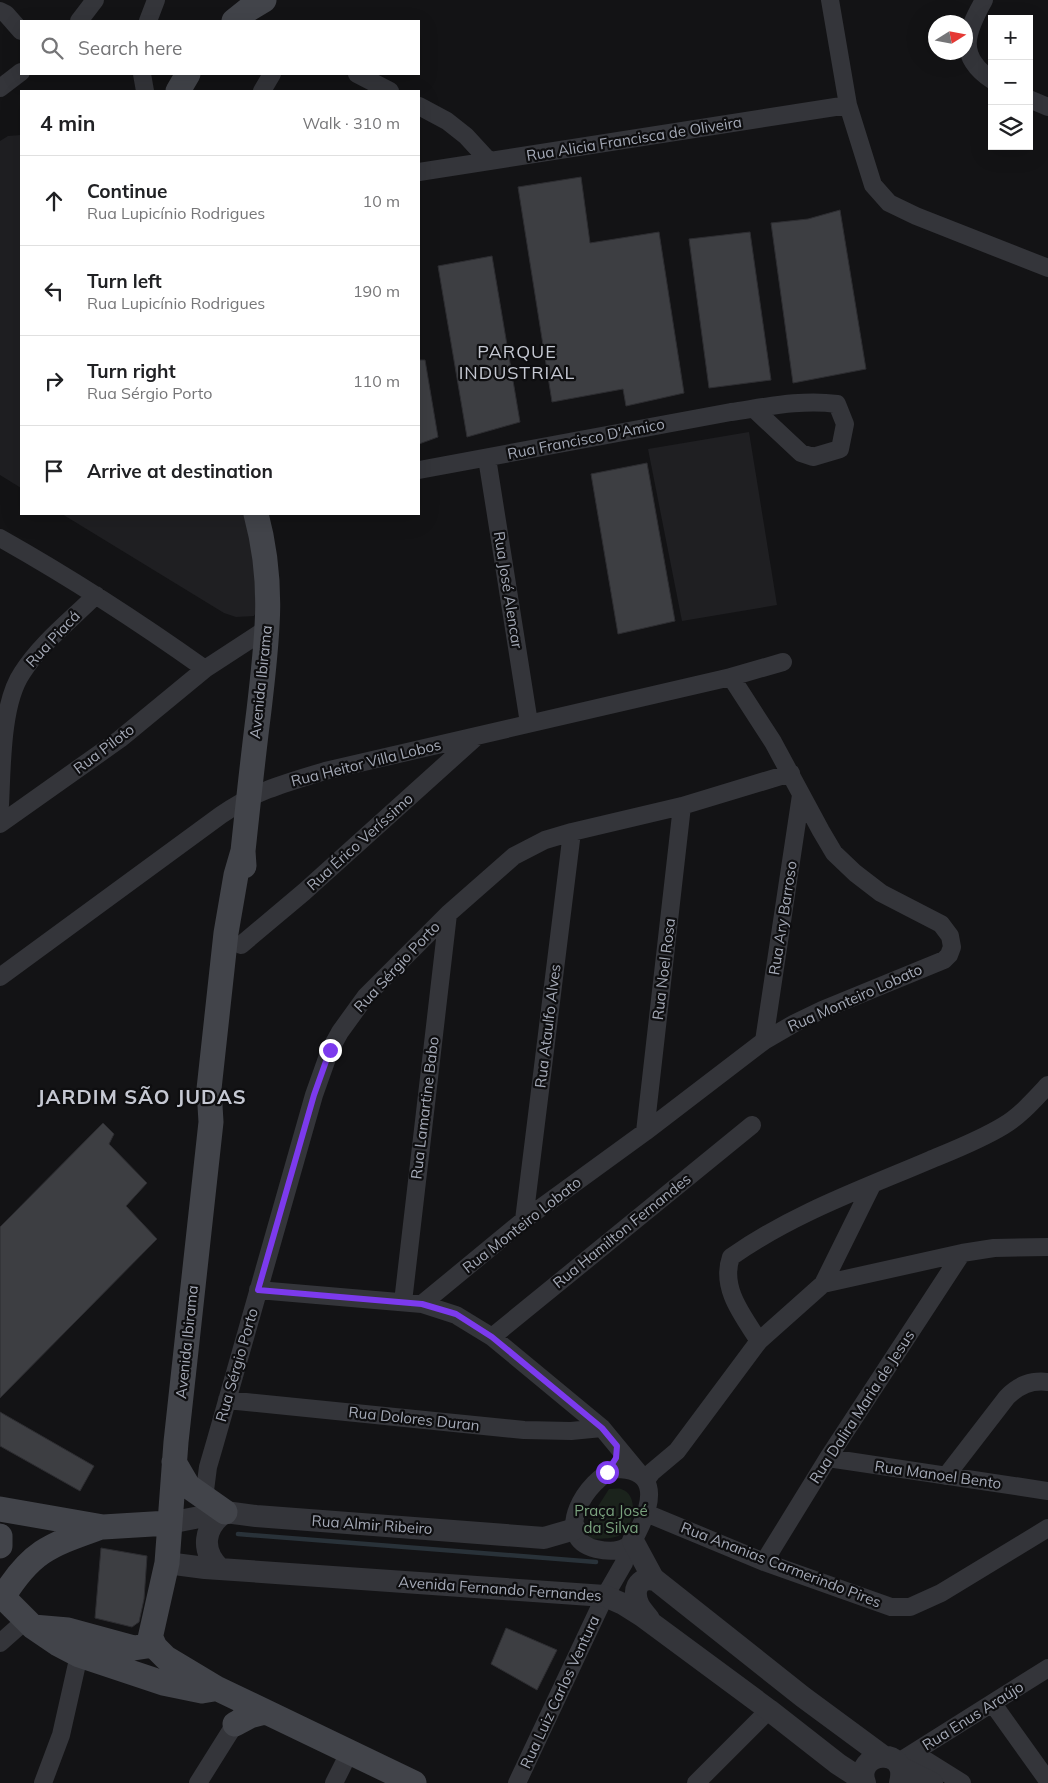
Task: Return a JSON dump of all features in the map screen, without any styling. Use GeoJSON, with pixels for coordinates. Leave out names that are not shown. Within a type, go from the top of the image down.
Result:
{"type":"FeatureCollection","features":[{"type":"Feature","properties":{"kind":"main road"},"geometry":{"type":"LineString","coordinates":[[235,20],[264,0]]}},
{"type":"Feature","properties":{"kind":"main road"},"geometry":{"type":"LineString","coordinates":[[179,90],[187,75]]}},
{"type":"Feature","properties":{"kind":"main road","name":"Avenida Ibirama"},"geometry":{"type":"LineString","coordinates":[[211,1122],[225,1090],[241,945],[244,897],[243,851],[268,628],[268,578],[263,538],[256,515]]}},
{"type":"Feature","properties":{"kind":"main road","name":"Avenida Ibirama"},"geometry":{"type":"LineString","coordinates":[[151,1638],[167,1563],[174,1462],[211,1122],[209,1089],[226,933],[236,875],[243,851]]}},
{"type":"Feature","properties":{"kind":"main road"},"geometry":{"type":"LineString","coordinates":[[174,1462],[188,1486],[225,1512]]}},
{"type":"Feature","properties":{"kind":"main road"},"geometry":{"type":"LineString","coordinates":[[0,1510],[103,1527],[169,1523]]}},
{"type":"Feature","properties":{"kind":"main road"},"geometry":{"type":"LineString","coordinates":[[144,1524],[157,1541],[167,1563]]}},
{"type":"Feature","properties":{"kind":"main road"},"geometry":{"type":"LineString","coordinates":[[103,1527],[47,1548],[32,1559],[15,1577],[1,1598],[29,1623],[58,1644],[79,1655],[163,1683],[202,1691],[239,1705],[350,1751],[414,1783]]}},
{"type":"Feature","properties":{"kind":"main road"},"geometry":{"type":"LineString","coordinates":[[0,1536],[0,1546]]}},
{"type":"Feature","properties":{"kind":"main road"},"geometry":{"type":"LineString","coordinates":[[29,1623],[68,1630],[134,1648],[147,1646],[151,1638]]}},
{"type":"Feature","properties":{"kind":"main road"},"geometry":{"type":"LineString","coordinates":[[151,1638],[155,1647],[166,1658],[239,1705]]}},
{"type":"Feature","properties":{"kind":"street"},"geometry":{"type":"LineString","coordinates":[[80,20],[95,0]]}},
{"type":"Feature","properties":{"kind":"street"},"geometry":{"type":"LineString","coordinates":[[148,20],[156,0]]}},
{"type":"Feature","properties":{"kind":"street"},"geometry":{"type":"LineString","coordinates":[[830,0],[848,105],[873,185],[890,203],[916,216],[1048,268]]}},
{"type":"Feature","properties":{"kind":"street"},"geometry":{"type":"LineString","coordinates":[[984,0],[972,21],[967,44],[974,62],[988,77]]}},
{"type":"Feature","properties":{"kind":"street"},"geometry":{"type":"LineString","coordinates":[[0,11],[6,14],[20,31]]}},
{"type":"Feature","properties":{"kind":"street"},"geometry":{"type":"LineString","coordinates":[[0,88],[20,73]]}},
{"type":"Feature","properties":{"kind":"street"},"geometry":{"type":"LineString","coordinates":[[142,75],[145,90]]}},
{"type":"Feature","properties":{"kind":"street"},"geometry":{"type":"LineString","coordinates":[[263,90],[271,75]]}},
{"type":"Feature","properties":{"kind":"street"},"geometry":{"type":"LineString","coordinates":[[359,75],[388,90]]}},
{"type":"Feature","properties":{"kind":"street"},"geometry":{"type":"LineString","coordinates":[[1033,101],[1048,107]]}},
{"type":"Feature","properties":{"kind":"street","name":"Rua Alicia Francisca de Oliveira"},"geometry":{"type":"LineString","coordinates":[[420,172],[848,105]]}},
{"type":"Feature","properties":{"kind":"street"},"geometry":{"type":"LineString","coordinates":[[420,107],[447,121],[489,161]]}},
{"type":"Feature","properties":{"kind":"street","name":"Rua Francisco D'Amico"},"geometry":{"type":"LineString","coordinates":[[420,470],[722,413],[754,409],[818,401],[837,404],[846,424],[840,448],[814,457],[801,453],[754,409]]}},
{"type":"Feature","properties":{"kind":"street","name":"Rua José Alencar"},"geometry":{"type":"LineString","coordinates":[[486,458],[529,723]]}},
{"type":"Feature","properties":{"kind":"street"},"geometry":{"type":"LineString","coordinates":[[0,538],[96,595],[205,669]]}},
{"type":"Feature","properties":{"kind":"street","name":"Rua Piacá"},"geometry":{"type":"LineString","coordinates":[[0,805],[2,753],[7,716],[21,674],[40,650],[96,595]]}},
{"type":"Feature","properties":{"kind":"street","name":"Rua Piloto"},"geometry":{"type":"LineString","coordinates":[[0,824],[120,739],[205,669],[268,628]]}},
{"type":"Feature","properties":{"kind":"street","name":"Rua Heitor Villa Lobos"},"geometry":{"type":"LineString","coordinates":[[0,977],[249,796],[325,771],[731,677],[783,662]]}},
{"type":"Feature","properties":{"kind":"street","name":"Rua Monteiro Lobato"},"geometry":{"type":"LineString","coordinates":[[422,1304],[524,1220],[645,1132],[764,1041],[822,1010],[944,960],[949,955],[952,947],[950,936],[941,924],[880,893],[834,853],[773,742],[731,677]]}},
{"type":"Feature","properties":{"kind":"street","name":"Rua Érico Veríssimo"},"geometry":{"type":"LineString","coordinates":[[241,945],[304,892],[476,736]]}},
{"type":"Feature","properties":{"kind":"street","name":"Rua Sérgio Porto"},"geometry":{"type":"LineString","coordinates":[[204,1498],[208,1467],[314,1095],[330,1050],[340,1032],[366,996],[448,914],[514,856],[545,840],[682,806],[791,773]]}},
{"type":"Feature","properties":{"kind":"street","name":"Rua Ary Barroso"},"geometry":{"type":"LineString","coordinates":[[764,1041],[801,795]]}},
{"type":"Feature","properties":{"kind":"street","name":"Rua Noel Rosa"},"geometry":{"type":"LineString","coordinates":[[645,1132],[682,806]]}},
{"type":"Feature","properties":{"kind":"street","name":"Rua Ataulfo Alves"},"geometry":{"type":"LineString","coordinates":[[524,1220],[572,832]]}},
{"type":"Feature","properties":{"kind":"street","name":"Rua Lamartine Babo"},"geometry":{"type":"LineString","coordinates":[[403,1302],[448,914]]}},
{"type":"Feature","properties":{"kind":"street"},"geometry":{"type":"LineString","coordinates":[[758,1341],[729,1289],[727,1278],[731,1257],[778,1227],[840,1197],[972,1142],[1003,1126],[1029,1105],[1048,1085]]}},
{"type":"Feature","properties":{"kind":"street","name":"Rua Hamilton Fernandes"},"geometry":{"type":"LineString","coordinates":[[492,1337],[752,1125]]}},
{"type":"Feature","properties":{"kind":"street"},"geometry":{"type":"LineString","coordinates":[[643,1477],[677,1451],[758,1341],[823,1284],[872,1185]]}},
{"type":"Feature","properties":{"kind":"street"},"geometry":{"type":"LineString","coordinates":[[823,1284],[962,1253],[994,1248],[1048,1247]]}},
{"type":"Feature","properties":{"kind":"street","name":"Rua Dalira Maria de Jesus"},"geometry":{"type":"LineString","coordinates":[[764,1562],[828,1458],[962,1253]]}},
{"type":"Feature","properties":{"kind":"street"},"geometry":{"type":"LineString","coordinates":[[258,1290],[422,1304],[456,1314],[492,1337],[602,1428],[643,1477],[650,1501],[628,1550]]}},
{"type":"Feature","properties":{"kind":"street"},"geometry":{"type":"LineString","coordinates":[[946,1476],[1015,1389],[1026,1383],[1048,1382]]}},
{"type":"Feature","properties":{"kind":"street","name":"Rua Dolores Duran"},"geometry":{"type":"LineString","coordinates":[[227,1400],[524,1430],[571,1431],[602,1428]]}},
{"type":"Feature","properties":{"kind":"street"},"geometry":{"type":"LineString","coordinates":[[617,1446],[616,1458],[607,1472],[599,1478],[581,1502],[574,1520],[578,1538],[584,1544],[594,1548],[628,1550],[656,1580],[804,1697],[899,1764],[932,1783]]}},
{"type":"Feature","properties":{"kind":"street","name":"Rua Manoel Bento"},"geometry":{"type":"LineString","coordinates":[[828,1458],[1048,1491]]}},
{"type":"Feature","properties":{"kind":"street"},"geometry":{"type":"LineString","coordinates":[[607,1472],[626,1469],[643,1477]]}},
{"type":"Feature","properties":{"kind":"street"},"geometry":{"type":"LineString","coordinates":[[220,1569],[210,1556],[207,1540],[212,1523],[225,1512]]}},
{"type":"Feature","properties":{"kind":"street","name":"Rua Almir Ribeiro"},"geometry":{"type":"LineString","coordinates":[[169,1523],[225,1512],[544,1538],[575,1529]]}},
{"type":"Feature","properties":{"kind":"street","name":"Rua Ananias Carmerindo Pires"},"geometry":{"type":"LineString","coordinates":[[646,1513],[764,1562],[891,1607],[910,1607],[942,1593],[1048,1528]]}},
{"type":"Feature","properties":{"kind":"street","name":"Rua Luiz Carlos Ventura"},"geometry":{"type":"LineString","coordinates":[[517,1783],[628,1550]]}},
{"type":"Feature","properties":{"kind":"street","name":"Avenida Fernando Fernandes"},"geometry":{"type":"LineString","coordinates":[[167,1563],[220,1569],[607,1591],[863,1782]]}},
{"type":"Feature","properties":{"kind":"street"},"geometry":{"type":"LineString","coordinates":[[656,1580],[644,1579],[639,1583],[636,1592],[638,1604],[656,1627]]}},
{"type":"Feature","properties":{"kind":"street"},"geometry":{"type":"LineString","coordinates":[[0,1643],[29,1623]]}},
{"type":"Feature","properties":{"kind":"street"},"geometry":{"type":"LineString","coordinates":[[44,1783],[61,1735],[79,1655]]}},
{"type":"Feature","properties":{"kind":"street","name":"Rua Enus Araújo"},"geometry":{"type":"LineString","coordinates":[[899,1764],[1048,1668]]}},
{"type":"Feature","properties":{"kind":"street"},"geometry":{"type":"LineString","coordinates":[[993,1704],[1048,1781]]}},
{"type":"Feature","properties":{"kind":"street"},"geometry":{"type":"LineString","coordinates":[[198,1783],[239,1705]]}},
{"type":"Feature","properties":{"kind":"street"},"geometry":{"type":"LineString","coordinates":[[696,1783],[769,1710]]}},
{"type":"Feature","properties":{"kind":"street"},"geometry":{"type":"LineString","coordinates":[[334,1783],[350,1751]]}},
{"type":"Feature","properties":{"kind":"street"},"geometry":{"type":"LineString","coordinates":[[863,1782],[864,1771],[869,1762],[877,1757],[962,1783]]}},
{"type":"Feature","properties":{"kind":"shaded area"},"geometry":{"type":"Polygon","coordinates":[[[20,135],[20,487],[0,475],[0,141],[8,136],[20,135]]]}},
{"type":"Feature","properties":{"kind":"shaded area"},"geometry":{"type":"Polygon","coordinates":[[[749,432],[777,605],[682,621],[648,449],[749,432]]]}},
{"type":"Feature","properties":{"kind":"shaded area"},"geometry":{"type":"Polygon","coordinates":[[[64,515],[246,515],[251,529],[258,609],[254,616],[236,617],[224,613],[64,515]]]}},
{"type":"Feature","properties":{"kind":"green space","name":"Praça José da Silva"},"geometry":{"type":"Polygon","coordinates":[[[609,1489],[621,1489],[627,1492],[633,1510],[630,1523],[627,1529],[620,1535],[612,1538],[592,1539],[583,1530],[609,1489]]]}},
{"type":"Feature","properties":{"kind":"building"},"geometry":{"type":"Polygon","coordinates":[[[581,177],[590,243],[659,232],[684,393],[626,406],[623,389],[552,402],[518,187],[581,177]]]}},
{"type":"Feature","properties":{"kind":"building"},"geometry":{"type":"Polygon","coordinates":[[[840,210],[866,369],[793,383],[771,223],[808,219],[840,210]]]}},
{"type":"Feature","properties":{"kind":"building"},"geometry":{"type":"Polygon","coordinates":[[[750,232],[771,380],[709,388],[689,239],[750,232]]]}},
{"type":"Feature","properties":{"kind":"building"},"geometry":{"type":"Polygon","coordinates":[[[492,256],[520,422],[467,437],[438,266],[492,256]]]}},
{"type":"Feature","properties":{"kind":"building"},"geometry":{"type":"Polygon","coordinates":[[[420,360],[425,360],[438,437],[420,444],[420,360]]]}},
{"type":"Feature","properties":{"kind":"building"},"geometry":{"type":"Polygon","coordinates":[[[647,463],[675,621],[618,634],[591,474],[647,463]]]}},
{"type":"Feature","properties":{"kind":"building"},"geometry":{"type":"Polygon","coordinates":[[[103,1123],[114,1134],[109,1144],[147,1183],[126,1206],[157,1239],[0,1398],[0,1227],[103,1123]]]}},
{"type":"Feature","properties":{"kind":"building"},"geometry":{"type":"Polygon","coordinates":[[[0,1412],[94,1466],[80,1491],[0,1446],[0,1412]]]}},
{"type":"Feature","properties":{"kind":"building"},"geometry":{"type":"Polygon","coordinates":[[[101,1548],[147,1556],[144,1599],[139,1622],[132,1627],[95,1618],[101,1548]]]}},
{"type":"Feature","properties":{"kind":"building"},"geometry":{"type":"Polygon","coordinates":[[[506,1628],[557,1650],[537,1690],[491,1664],[506,1628]]]}},
{"type":"Feature","properties":{"kind":"waterway"},"geometry":{"type":"LineString","coordinates":[[238,1534],[596,1562]]}},
{"type":"Feature","properties":{"kind":"district","name":"PARQUE INDUSTRIAL"},"geometry":{"type":"Point","coordinates":[517,362]}},
{"type":"Feature","properties":{"kind":"district","name":"JARDIM SÃO JUDAS"},"geometry":{"type":"Point","coordinates":[142,1097]}},
{"type":"Feature","properties":{"kind":"route"},"geometry":{"type":"LineString","coordinates":[[330,1050],[314,1095],[258,1290],[422,1304],[456,1314],[492,1337],[602,1428],[617,1446],[616,1458],[607,1472]]}}]}
